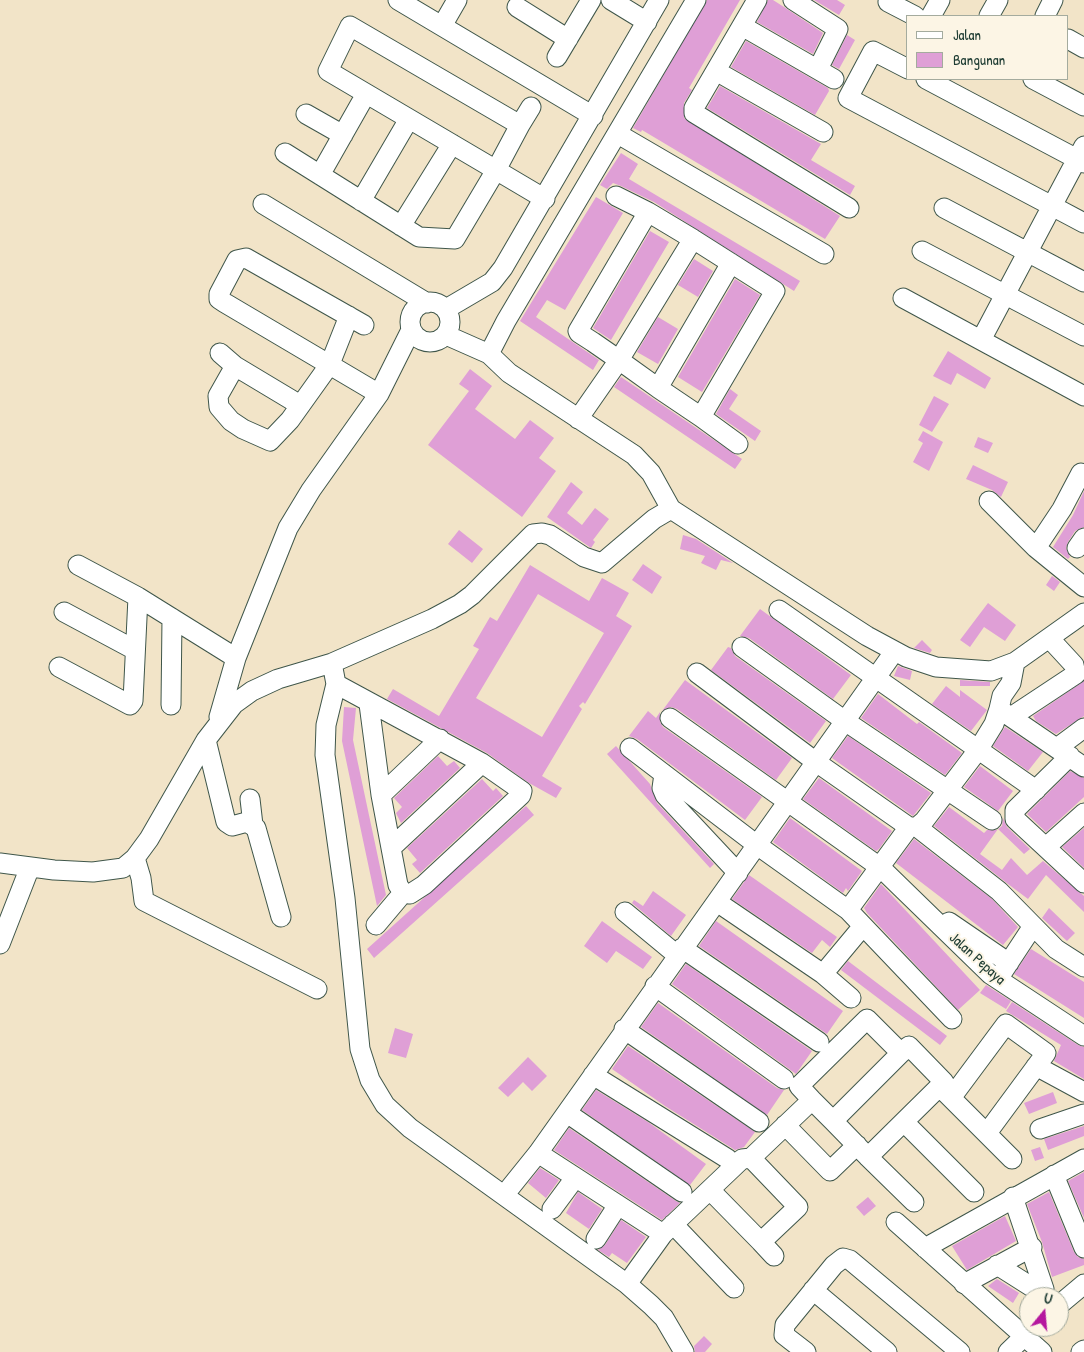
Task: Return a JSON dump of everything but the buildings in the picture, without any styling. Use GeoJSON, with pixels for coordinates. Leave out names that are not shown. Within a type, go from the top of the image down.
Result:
{"type":"FeatureCollection","features":[{"type":"Feature","properties":{"kind":"street"},"geometry":{"type":"LineString","coordinates":[[398,0],[593,116]]}},
{"type":"Feature","properties":{"kind":"street"},"geometry":{"type":"LineString","coordinates":[[442,26],[458,0]]}},
{"type":"Feature","properties":{"kind":"street"},"geometry":{"type":"LineString","coordinates":[[557,57],[590,0]]}},
{"type":"Feature","properties":{"kind":"street"},"geometry":{"type":"LineString","coordinates":[[611,0],[647,22]]}},
{"type":"Feature","properties":{"kind":"street"},"geometry":{"type":"LineString","coordinates":[[446,309],[492,282],[503,268],[545,199],[659,0]]}},
{"type":"Feature","properties":{"kind":"street"},"geometry":{"type":"LineString","coordinates":[[489,354],[506,321],[696,0]]}},
{"type":"Feature","properties":{"kind":"street"},"geometry":{"type":"LineString","coordinates":[[757,0],[694,108],[694,113],[849,208]]}},
{"type":"Feature","properties":{"kind":"street"},"geometry":{"type":"LineString","coordinates":[[793,0],[838,29],[820,65],[814,68]]}},
{"type":"Feature","properties":{"kind":"street"},"geometry":{"type":"LineString","coordinates":[[932,15],[940,0]]}},
{"type":"Feature","properties":{"kind":"street"},"geometry":{"type":"LineString","coordinates":[[990,15],[998,0]]}},
{"type":"Feature","properties":{"kind":"street"},"geometry":{"type":"LineString","coordinates":[[1046,15],[1053,0]]}},
{"type":"Feature","properties":{"kind":"street"},"geometry":{"type":"LineString","coordinates":[[888,2],[913,15]]}},
{"type":"Feature","properties":{"kind":"street"},"geometry":{"type":"LineString","coordinates":[[517,6],[568,39]]}},
{"type":"Feature","properties":{"kind":"street"},"geometry":{"type":"LineString","coordinates":[[520,125],[350,26],[328,71],[545,199]]}},
{"type":"Feature","properties":{"kind":"street"},"geometry":{"type":"LineString","coordinates":[[742,26],[834,79]]}},
{"type":"Feature","properties":{"kind":"street"},"geometry":{"type":"LineString","coordinates":[[1069,40],[1084,48]]}},
{"type":"Feature","properties":{"kind":"street"},"geometry":{"type":"LineString","coordinates":[[906,68],[874,51],[848,98],[1084,223]]}},
{"type":"Feature","properties":{"kind":"street"},"geometry":{"type":"LineString","coordinates":[[716,71],[823,132]]}},
{"type":"Feature","properties":{"kind":"street"},"geometry":{"type":"LineString","coordinates":[[930,80],[952,85],[1082,156],[1052,206],[981,340]]}},
{"type":"Feature","properties":{"kind":"street"},"geometry":{"type":"LineString","coordinates":[[1035,80],[1084,106]]}},
{"type":"Feature","properties":{"kind":"street"},"geometry":{"type":"LineString","coordinates":[[320,175],[366,94]]}},
{"type":"Feature","properties":{"kind":"street"},"geometry":{"type":"LineString","coordinates":[[285,153],[419,237],[455,239],[531,107]]}},
{"type":"Feature","properties":{"kind":"street"},"geometry":{"type":"LineString","coordinates":[[306,114],[343,135]]}},
{"type":"Feature","properties":{"kind":"street"},"geometry":{"type":"LineString","coordinates":[[361,201],[409,119]]}},
{"type":"Feature","properties":{"kind":"street"},"geometry":{"type":"LineString","coordinates":[[618,134],[824,254]]}},
{"type":"Feature","properties":{"kind":"street"},"geometry":{"type":"LineString","coordinates":[[401,226],[452,144]]}},
{"type":"Feature","properties":{"kind":"street"},"geometry":{"type":"LineString","coordinates":[[616,196],[648,212],[775,291],[701,417]]}},
{"type":"Feature","properties":{"kind":"street"},"geometry":{"type":"LineString","coordinates":[[263,204],[427,303]]}},
{"type":"Feature","properties":{"kind":"street"},"geometry":{"type":"LineString","coordinates":[[944,208],[1084,282]]}},
{"type":"Feature","properties":{"kind":"street"},"geometry":{"type":"LineString","coordinates":[[648,212],[578,331],[738,444]]}},
{"type":"Feature","properties":{"kind":"street"},"geometry":{"type":"LineString","coordinates":[[578,419],[619,360],[692,239]]}},
{"type":"Feature","properties":{"kind":"street"},"geometry":{"type":"LineString","coordinates":[[922,251],[1084,336]]}},
{"type":"Feature","properties":{"kind":"street"},"geometry":{"type":"LineString","coordinates":[[235,366],[220,390],[217,403],[224,415],[243,429],[267,441],[272,440],[330,364],[356,320],[246,258],[237,260],[218,294],[219,299],[330,364],[379,394]]}},
{"type":"Feature","properties":{"kind":"street"},"geometry":{"type":"LineString","coordinates":[[658,388],[731,263]]}},
{"type":"Feature","properties":{"kind":"street"},"geometry":{"type":"LineString","coordinates":[[902,298],[1084,396]]}},
{"type":"Feature","properties":{"kind":"street"},"geometry":{"type":"LineString","coordinates":[[253,825],[242,822],[229,826],[226,822],[211,734],[236,658],[288,528],[310,490],[379,394],[411,330],[411,316],[419,305],[427,303],[433,302],[446,309],[451,322],[446,335],[434,342],[420,340],[411,330]]}},
{"type":"Feature","properties":{"kind":"street"},"geometry":{"type":"LineString","coordinates":[[446,335],[489,354],[509,373],[634,455],[651,473],[671,509],[894,652],[936,667],[991,671],[1015,662],[1050,639],[1084,613]]}},
{"type":"Feature","properties":{"kind":"street"},"geometry":{"type":"LineString","coordinates":[[220,353],[235,366],[300,405]]}},
{"type":"Feature","properties":{"kind":"street"},"geometry":{"type":"LineString","coordinates":[[1036,548],[1062,510],[1083,472]]}},
{"type":"Feature","properties":{"kind":"street"},"geometry":{"type":"LineString","coordinates":[[989,502],[1036,548],[1084,587]]}},
{"type":"Feature","properties":{"kind":"street"},"geometry":{"type":"LineString","coordinates":[[0,862],[54,870],[111,871],[123,868],[135,858],[149,839],[211,734],[234,704],[252,691],[278,679],[332,663],[432,619],[460,604],[472,595],[533,534],[542,533],[558,539],[584,557],[602,563],[609,560],[642,529],[671,509]]}},
{"type":"Feature","properties":{"kind":"street"},"geometry":{"type":"LineString","coordinates":[[78,565],[138,597],[236,658]]}},
{"type":"Feature","properties":{"kind":"street"},"geometry":{"type":"LineString","coordinates":[[59,667],[130,705],[133,702],[138,597]]}},
{"type":"Feature","properties":{"kind":"street"},"geometry":{"type":"LineString","coordinates":[[779,610],[876,680],[1036,790]]}},
{"type":"Feature","properties":{"kind":"street"},"geometry":{"type":"LineString","coordinates":[[64,612],[135,650]]}},
{"type":"Feature","properties":{"kind":"street"},"geometry":{"type":"LineString","coordinates":[[171,705],[172,618]]}},
{"type":"Feature","properties":{"kind":"street"},"geometry":{"type":"LineString","coordinates":[[848,910],[913,827],[924,821],[978,750],[994,724],[1005,713],[1076,674],[1074,665],[1050,639]]}},
{"type":"Feature","properties":{"kind":"street"},"geometry":{"type":"LineString","coordinates":[[742,647],[844,721],[992,820]]}},
{"type":"Feature","properties":{"kind":"street"},"geometry":{"type":"LineString","coordinates":[[505,1194],[567,1113],[624,1029],[788,804],[844,721],[876,680],[894,652]]}},
{"type":"Feature","properties":{"kind":"street"},"geometry":{"type":"LineString","coordinates":[[1015,662],[1010,683],[1002,696],[1005,713],[1070,757]]}},
{"type":"Feature","properties":{"kind":"street"},"geometry":{"type":"LineString","coordinates":[[332,663],[336,684],[326,725],[325,755],[346,898],[362,1062],[385,1105],[453,1160],[505,1194],[627,1284],[664,1318],[684,1352]]}},
{"type":"Feature","properties":{"kind":"street"},"geometry":{"type":"LineString","coordinates":[[697,673],[816,762],[913,827],[999,891],[1056,949],[1084,967]]}},
{"type":"Feature","properties":{"kind":"street"},"geometry":{"type":"LineString","coordinates":[[336,684],[369,704],[389,711],[482,763],[518,786],[522,791],[521,795],[424,885],[410,894],[403,893],[398,885],[381,795],[369,704]]}},
{"type":"Feature","properties":{"kind":"street","name":"Jalan Pepaya"},"geometry":{"type":"LineString","coordinates":[[670,718],[788,804],[881,868],[990,974],[1084,1036]]}},
{"type":"Feature","properties":{"kind":"street"},"geometry":{"type":"LineString","coordinates":[[1084,728],[1070,757],[1015,810],[1016,819],[1084,882]]}},
{"type":"Feature","properties":{"kind":"street"},"geometry":{"type":"LineString","coordinates":[[381,795],[440,739]]}},
{"type":"Feature","properties":{"kind":"street"},"geometry":{"type":"LineString","coordinates":[[630,748],[757,845],[848,910],[952,1019]]}},
{"type":"Feature","properties":{"kind":"street"},"geometry":{"type":"LineString","coordinates":[[392,847],[482,763]]}},
{"type":"Feature","properties":{"kind":"street"},"geometry":{"type":"LineString","coordinates":[[664,774],[662,788],[665,795],[738,872]]}},
{"type":"Feature","properties":{"kind":"street"},"geometry":{"type":"LineString","coordinates":[[250,799],[253,825],[258,832],[281,917]]}},
{"type":"Feature","properties":{"kind":"street"},"geometry":{"type":"LineString","coordinates":[[1046,847],[1084,813]]}},
{"type":"Feature","properties":{"kind":"street"},"geometry":{"type":"LineString","coordinates":[[135,858],[141,878],[144,901],[317,989]]}},
{"type":"Feature","properties":{"kind":"street"},"geometry":{"type":"LineString","coordinates":[[0,944],[30,866]]}},
{"type":"Feature","properties":{"kind":"street"},"geometry":{"type":"LineString","coordinates":[[376,925],[403,893]]}},
{"type":"Feature","properties":{"kind":"street"},"geometry":{"type":"LineString","coordinates":[[907,893],[1009,963]]}},
{"type":"Feature","properties":{"kind":"street"},"geometry":{"type":"LineString","coordinates":[[717,902],[823,974],[851,998]]}},
{"type":"Feature","properties":{"kind":"street"},"geometry":{"type":"LineString","coordinates":[[624,912],[819,1042]]}},
{"type":"Feature","properties":{"kind":"street"},"geometry":{"type":"LineString","coordinates":[[823,974],[863,926]]}},
{"type":"Feature","properties":{"kind":"street"},"geometry":{"type":"LineString","coordinates":[[998,980],[1033,926]]}},
{"type":"Feature","properties":{"kind":"street"},"geometry":{"type":"LineString","coordinates":[[655,986],[784,1079]]}},
{"type":"Feature","properties":{"kind":"street"},"geometry":{"type":"LineString","coordinates":[[901,1053],[867,1019],[799,1086],[914,1202]]}},
{"type":"Feature","properties":{"kind":"street"},"geometry":{"type":"LineString","coordinates":[[785,1125],[830,1171],[863,1151],[946,1092],[1006,1024],[1046,1053],[987,1133]]}},
{"type":"Feature","properties":{"kind":"street"},"geometry":{"type":"LineString","coordinates":[[624,1029],[759,1122]]}},
{"type":"Feature","properties":{"kind":"street"},"geometry":{"type":"LineString","coordinates":[[833,1121],[909,1046],[944,1082],[946,1092],[1012,1159]]}},
{"type":"Feature","properties":{"kind":"street"},"geometry":{"type":"LineString","coordinates":[[1036,1066],[1084,1092]]}},
{"type":"Feature","properties":{"kind":"street"},"geometry":{"type":"LineString","coordinates":[[593,1075],[728,1159]]}},
{"type":"Feature","properties":{"kind":"street"},"geometry":{"type":"LineString","coordinates":[[627,1284],[668,1229],[742,1159],[751,1158],[812,1100]]}},
{"type":"Feature","properties":{"kind":"street"},"geometry":{"type":"LineString","coordinates":[[567,1113],[682,1192]]}},
{"type":"Feature","properties":{"kind":"street"},"geometry":{"type":"LineString","coordinates":[[1040,1129],[1084,1114]]}},
{"type":"Feature","properties":{"kind":"street"},"geometry":{"type":"LineString","coordinates":[[904,1122],[974,1192]]}},
{"type":"Feature","properties":{"kind":"street"},"geometry":{"type":"LineString","coordinates":[[538,1153],[618,1204],[668,1229],[734,1288]]}},
{"type":"Feature","properties":{"kind":"street"},"geometry":{"type":"LineString","coordinates":[[751,1158],[798,1207],[761,1242]]}},
{"type":"Feature","properties":{"kind":"street"},"geometry":{"type":"LineString","coordinates":[[925,1248],[1013,1197],[1084,1159]]}},
{"type":"Feature","properties":{"kind":"street"},"geometry":{"type":"LineString","coordinates":[[1054,1175],[1084,1248]]}},
{"type":"Feature","properties":{"kind":"street"},"geometry":{"type":"LineString","coordinates":[[552,1209],[575,1178]]}},
{"type":"Feature","properties":{"kind":"street"},"geometry":{"type":"LineString","coordinates":[[710,1190],[774,1256]]}},
{"type":"Feature","properties":{"kind":"street"},"geometry":{"type":"LineString","coordinates":[[1013,1197],[1032,1247],[1044,1287]]}},
{"type":"Feature","properties":{"kind":"street"},"geometry":{"type":"LineString","coordinates":[[596,1239],[618,1204]]}},
{"type":"Feature","properties":{"kind":"street"},"geometry":{"type":"LineString","coordinates":[[896,1222],[964,1284],[1019,1324]]}},
{"type":"Feature","properties":{"kind":"street"},"geometry":{"type":"LineString","coordinates":[[964,1284],[1032,1247]]}},
{"type":"Feature","properties":{"kind":"street"},"geometry":{"type":"LineString","coordinates":[[806,1352],[784,1335],[783,1329],[813,1290],[838,1262],[846,1258],[960,1352]]}},
{"type":"Feature","properties":{"kind":"street"},"geometry":{"type":"LineString","coordinates":[[996,1265],[1031,1287]]}},
{"type":"Feature","properties":{"kind":"street"},"geometry":{"type":"LineString","coordinates":[[1069,1297],[1084,1284]]}},
{"type":"Feature","properties":{"kind":"street"},"geometry":{"type":"LineString","coordinates":[[813,1290],[887,1352]]}},
{"type":"Feature","properties":{"kind":"street"},"geometry":{"type":"LineString","coordinates":[[1008,1352],[1023,1337]]}},
{"type":"Feature","properties":{"kind":"street"},"geometry":{"type":"LineString","coordinates":[[1033,1337],[1042,1352]]}}]}
